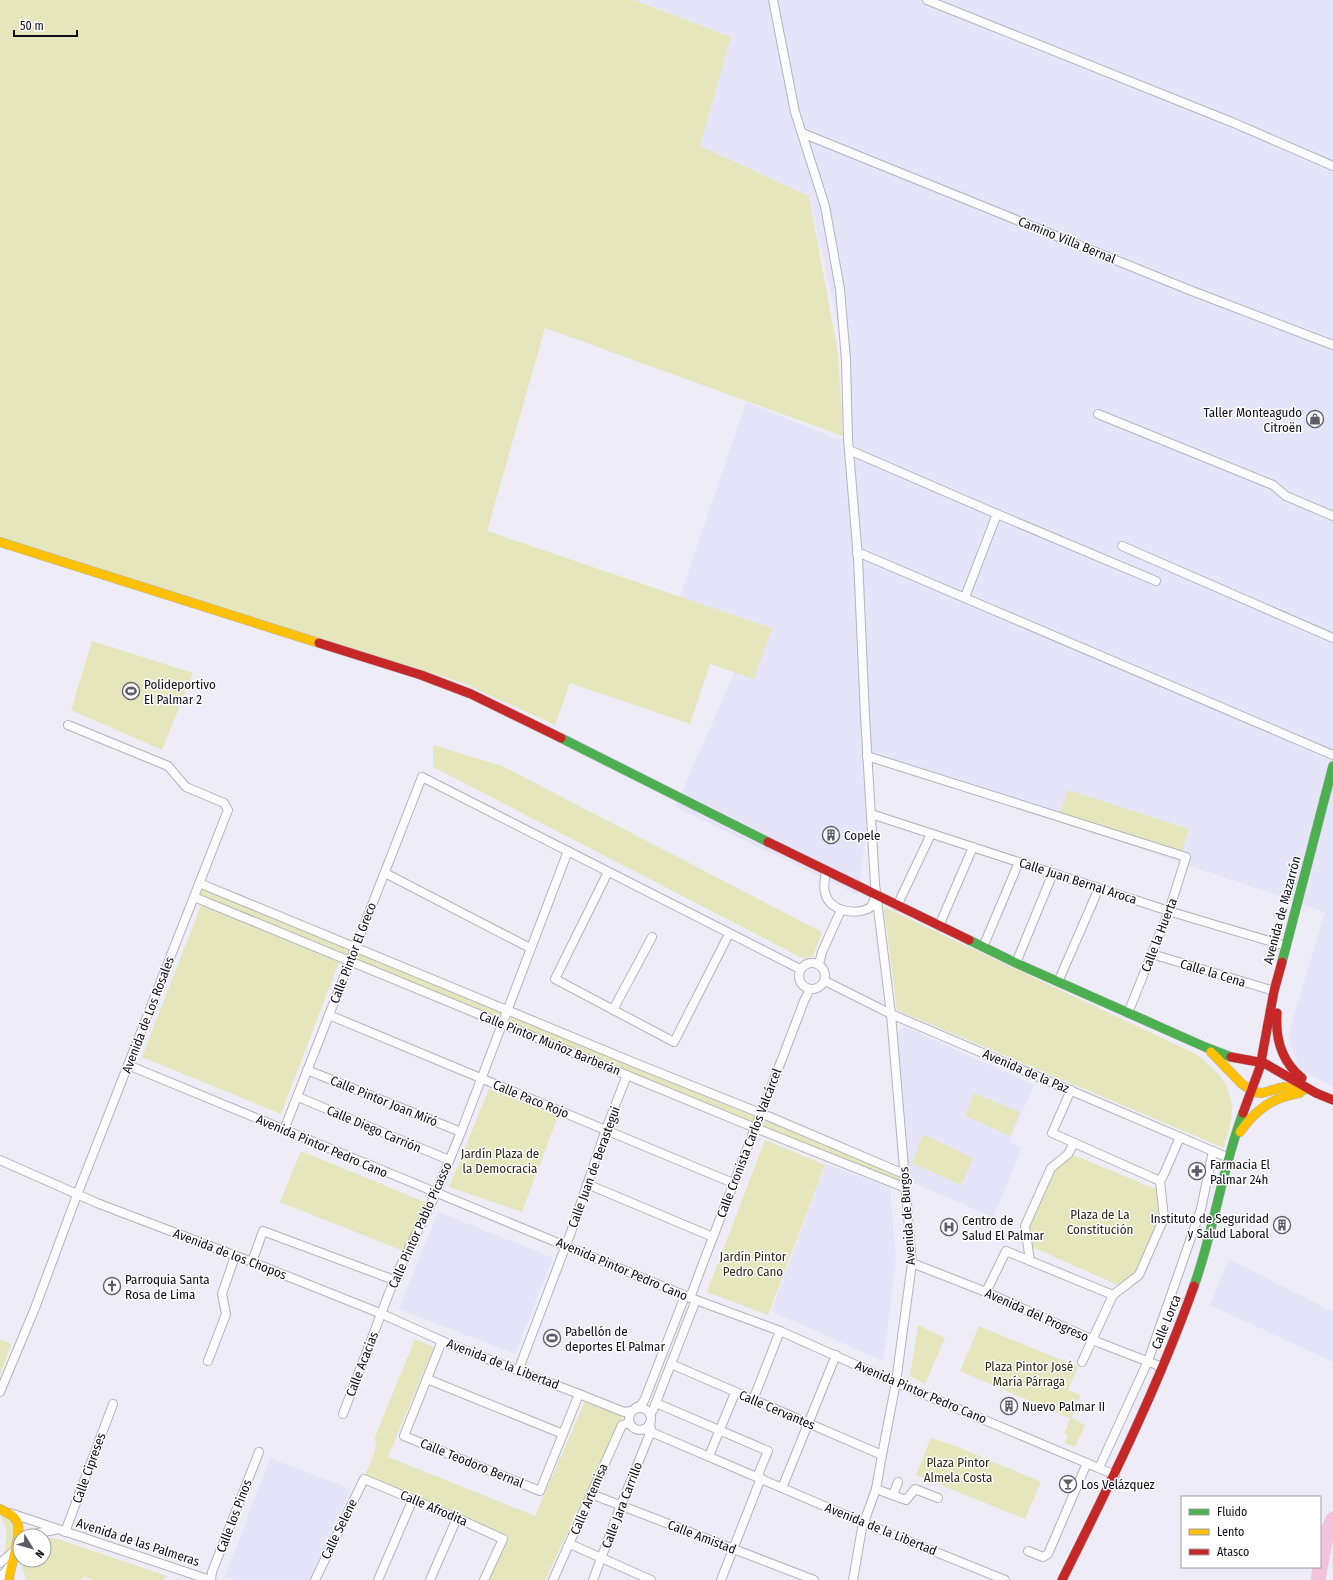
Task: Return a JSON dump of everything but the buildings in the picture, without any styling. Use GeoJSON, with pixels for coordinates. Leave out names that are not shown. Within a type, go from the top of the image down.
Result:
{"type":"FeatureCollection","features":[{"type":"Feature","properties":{"kind":"main road"},"geometry":{"type":"LineString","coordinates":[[0,542],[447,684],[471,694],[546,730],[876,896],[1016,963],[1232,1057],[1261,1062],[1316,1093],[1333,1100]]}},
{"type":"Feature","properties":{"kind":"main road","name":"Avenida de Mazarrón"},"geometry":{"type":"LineString","coordinates":[[1261,1062],[1274,992],[1331,784],[1333,766]]}},
{"type":"Feature","properties":{"kind":"main road"},"geometry":{"type":"LineString","coordinates":[[1286,946],[1276,1024],[1279,1048],[1286,1062],[1294,1072],[1333,1096]]}},
{"type":"Feature","properties":{"kind":"main road"},"geometry":{"type":"LineString","coordinates":[[1205,1046],[1224,1063],[1241,1082],[1256,1093],[1288,1087],[1316,1093]]}},
{"type":"Feature","properties":{"kind":"main road"},"geometry":{"type":"LineString","coordinates":[[1239,1123],[1243,1070],[1261,1062]]}},
{"type":"Feature","properties":{"kind":"main road"},"geometry":{"type":"LineString","coordinates":[[1243,1110],[1270,1086],[1274,1080],[1273,1071],[1261,1062]]}},
{"type":"Feature","properties":{"kind":"main road","name":"Calle Lorca"},"geometry":{"type":"LineString","coordinates":[[1062,1580],[1114,1475],[1184,1314],[1213,1223],[1239,1123],[1252,1091],[1261,1062]]}},
{"type":"Feature","properties":{"kind":"main road"},"geometry":{"type":"LineString","coordinates":[[1232,1146],[1250,1118],[1262,1106],[1287,1095],[1316,1093]]}},
{"type":"Feature","properties":{"kind":"main road","name":"Avenida de las Palmeras"},"geometry":{"type":"LineString","coordinates":[[0,1510],[9,1512]]}},
{"type":"Feature","properties":{"kind":"main road"},"geometry":{"type":"LineString","coordinates":[[9,1512],[16,1520],[19,1528]]}},
{"type":"Feature","properties":{"kind":"main road"},"geometry":{"type":"LineString","coordinates":[[9,1580],[9,1567],[12,1560]]}},
{"type":"Feature","properties":{"kind":"street","name":"Avenida de Burgos"},"geometry":{"type":"LineString","coordinates":[[773,0],[795,112],[825,206],[840,289],[846,360],[849,450],[857,553],[867,756],[876,896],[891,1014],[912,1263],[896,1382],[876,1489],[862,1528],[853,1580]]}},
{"type":"Feature","properties":{"kind":"street"},"geometry":{"type":"LineString","coordinates":[[926,0],[1234,123],[1333,166]]}},
{"type":"Feature","properties":{"kind":"street","name":"Camino Villa Bernal"},"geometry":{"type":"LineString","coordinates":[[802,133],[1192,291],[1333,345]]}},
{"type":"Feature","properties":{"kind":"street"},"geometry":{"type":"LineString","coordinates":[[1098,414],[1273,485],[1286,496],[1333,516]]}},
{"type":"Feature","properties":{"kind":"street"},"geometry":{"type":"LineString","coordinates":[[849,450],[996,514],[1156,580]]}},
{"type":"Feature","properties":{"kind":"street"},"geometry":{"type":"LineString","coordinates":[[965,597],[996,514]]}},
{"type":"Feature","properties":{"kind":"street"},"geometry":{"type":"LineString","coordinates":[[1122,546],[1333,638]]}},
{"type":"Feature","properties":{"kind":"street"},"geometry":{"type":"LineString","coordinates":[[857,553],[918,577],[1333,755]]}},
{"type":"Feature","properties":{"kind":"street","name":"Avenida de Los Rosales"},"geometry":{"type":"LineString","coordinates":[[0,1392],[35,1308],[77,1194],[228,810],[224,803],[186,787],[168,766],[68,726]]}},
{"type":"Feature","properties":{"kind":"street","name":"Calle la Huerta"},"geometry":{"type":"LineString","coordinates":[[867,756],[1186,857],[1169,911],[1128,1013]]}},
{"type":"Feature","properties":{"kind":"street","name":"Calle Pintor El Greco"},"geometry":{"type":"LineString","coordinates":[[284,1130],[422,777],[568,851]]}},
{"type":"Feature","properties":{"kind":"street","name":"Calle Juan Bernal Aroca"},"geometry":{"type":"LineString","coordinates":[[871,814],[1169,911],[1286,946]]}},
{"type":"Feature","properties":{"kind":"street"},"geometry":{"type":"LineString","coordinates":[[897,906],[931,834]]}},
{"type":"Feature","properties":{"kind":"street"},"geometry":{"type":"LineString","coordinates":[[939,926],[973,847]]}},
{"type":"Feature","properties":{"kind":"street"},"geometry":{"type":"LineString","coordinates":[[568,851],[800,969]]}},
{"type":"Feature","properties":{"kind":"street","name":"Calle Pintor Pablo Picasso"},"geometry":{"type":"LineString","coordinates":[[382,1314],[394,1280],[436,1193],[461,1132],[480,1078],[508,1010],[530,948],[568,851]]}},
{"type":"Feature","properties":{"kind":"street"},"geometry":{"type":"LineString","coordinates":[[983,947],[1019,862]]}},
{"type":"Feature","properties":{"kind":"street"},"geometry":{"type":"LineString","coordinates":[[826,871],[824,886],[826,895],[830,902],[841,910],[858,912],[866,910],[872,907],[876,896]]}},
{"type":"Feature","properties":{"kind":"street"},"geometry":{"type":"LineString","coordinates":[[608,872],[554,979],[674,1042],[729,934]]}},
{"type":"Feature","properties":{"kind":"street"},"geometry":{"type":"LineString","coordinates":[[385,873],[530,948]]}},
{"type":"Feature","properties":{"kind":"street"},"geometry":{"type":"LineString","coordinates":[[1016,963],[1053,873]]}},
{"type":"Feature","properties":{"kind":"street"},"geometry":{"type":"LineString","coordinates":[[824,886],[843,879]]}},
{"type":"Feature","properties":{"kind":"street","name":"Calle Pintor Muñoz Barberán"},"geometry":{"type":"LineString","coordinates":[[200,883],[904,1174]]}},
{"type":"Feature","properties":{"kind":"street"},"geometry":{"type":"LineString","coordinates":[[1058,982],[1099,888]]}},
{"type":"Feature","properties":{"kind":"street","name":"Calle Pintor Muñoz Barberán"},"geometry":{"type":"LineString","coordinates":[[194,897],[756,1128],[906,1188]]}},
{"type":"Feature","properties":{"kind":"street"},"geometry":{"type":"LineString","coordinates":[[819,964],[822,952],[841,910]]}},
{"type":"Feature","properties":{"kind":"street"},"geometry":{"type":"LineString","coordinates":[[866,910],[878,917]]}},
{"type":"Feature","properties":{"kind":"street"},"geometry":{"type":"LineString","coordinates":[[612,1010],[652,937]]}},
{"type":"Feature","properties":{"kind":"street","name":"Calle la Cena"},"geometry":{"type":"LineString","coordinates":[[1152,954],[1274,992]]}},
{"type":"Feature","properties":{"kind":"street"},"geometry":{"type":"LineString","coordinates":[[809,963],[819,964],[825,971],[825,981],[818,988],[810,989],[804,986],[800,981],[800,969],[809,963]]}},
{"type":"Feature","properties":{"kind":"street","name":"Avenida de la Paz"},"geometry":{"type":"LineString","coordinates":[[825,981],[891,1014],[1229,1158]]}},
{"type":"Feature","properties":{"kind":"street","name":"Calle Cronista Carlos Valcárcel"},"geometry":{"type":"LineString","coordinates":[[630,1415],[644,1401],[690,1298],[733,1183],[810,989]]}},
{"type":"Feature","properties":{"kind":"street","name":"Calle Paco Rojo"},"geometry":{"type":"LineString","coordinates":[[329,1015],[733,1183]]}},
{"type":"Feature","properties":{"kind":"street","name":"Avenida Pintor Pedro Cano"},"geometry":{"type":"LineString","coordinates":[[128,1065],[436,1193],[566,1245],[690,1298],[780,1331],[1114,1475]]}},
{"type":"Feature","properties":{"kind":"street","name":"Calle Pintor Joan Miró"},"geometry":{"type":"LineString","coordinates":[[307,1070],[461,1132]]}},
{"type":"Feature","properties":{"kind":"street","name":"Calle Juan de Berastegui"},"geometry":{"type":"LineString","coordinates":[[518,1371],[566,1245],[606,1129],[627,1075]]}},
{"type":"Feature","properties":{"kind":"street"},"geometry":{"type":"LineString","coordinates":[[1071,1090],[1052,1133],[1160,1181]]}},
{"type":"Feature","properties":{"kind":"street","name":"Calle Diego Carrión"},"geometry":{"type":"LineString","coordinates":[[298,1097],[449,1160]]}},
{"type":"Feature","properties":{"kind":"street"},"geometry":{"type":"LineString","coordinates":[[1082,1362],[1112,1295],[1139,1275],[1164,1218],[1160,1181],[1180,1137]]}},
{"type":"Feature","properties":{"kind":"street"},"geometry":{"type":"LineString","coordinates":[[1030,1261],[1025,1226],[1051,1168],[1068,1154],[1074,1143]]}},
{"type":"Feature","properties":{"kind":"street","name":"Calle Lorca"},"geometry":{"type":"LineString","coordinates":[[1099,1468],[1148,1361],[1201,1209],[1213,1151]]}},
{"type":"Feature","properties":{"kind":"street","name":"Avenida de los Chopos"},"geometry":{"type":"LineString","coordinates":[[0,1160],[77,1194],[382,1314]]}},
{"type":"Feature","properties":{"kind":"street"},"geometry":{"type":"LineString","coordinates":[[587,1184],[713,1237]]}},
{"type":"Feature","properties":{"kind":"street"},"geometry":{"type":"LineString","coordinates":[[252,1262],[263,1231],[394,1280]]}},
{"type":"Feature","properties":{"kind":"street"},"geometry":{"type":"LineString","coordinates":[[986,1292],[1006,1251],[1112,1295]]}},
{"type":"Feature","properties":{"kind":"street"},"geometry":{"type":"LineString","coordinates":[[208,1361],[226,1314],[222,1294],[235,1256]]}},
{"type":"Feature","properties":{"kind":"street","name":"Avenida del Progreso"},"geometry":{"type":"LineString","coordinates":[[912,1263],[986,1292],[1093,1339],[1162,1367]]}},
{"type":"Feature","properties":{"kind":"street","name":"Calle Cronista Carlos Valcárcel"},"geometry":{"type":"LineString","coordinates":[[649,1424],[671,1364],[690,1298]]}},
{"type":"Feature","properties":{"kind":"street","name":"Avenida de la Libertad"},"geometry":{"type":"LineString","coordinates":[[382,1314],[442,1341],[630,1415]]}},
{"type":"Feature","properties":{"kind":"street","name":"Calle Acacias"},"geometry":{"type":"LineString","coordinates":[[343,1414],[382,1314]]}},
{"type":"Feature","properties":{"kind":"street"},"geometry":{"type":"LineString","coordinates":[[753,1400],[780,1331]]}},
{"type":"Feature","properties":{"kind":"street"},"geometry":{"type":"LineString","coordinates":[[442,1341],[427,1379],[563,1434],[579,1394]]}},
{"type":"Feature","properties":{"kind":"street"},"geometry":{"type":"LineString","coordinates":[[782,1488],[836,1355]]}},
{"type":"Feature","properties":{"kind":"street","name":"Calle Cervantes"},"geometry":{"type":"LineString","coordinates":[[671,1364],[882,1456]]}},
{"type":"Feature","properties":{"kind":"street","name":"Calle Teodoro Bernal"},"geometry":{"type":"LineString","coordinates":[[427,1379],[404,1436],[540,1491],[563,1434]]}},
{"type":"Feature","properties":{"kind":"street"},"geometry":{"type":"LineString","coordinates":[[709,1456],[736,1393]]}},
{"type":"Feature","properties":{"kind":"street"},"geometry":{"type":"LineString","coordinates":[[656,1403],[768,1451],[721,1580]]}},
{"type":"Feature","properties":{"kind":"street","name":"Calle Cipreses"},"geometry":{"type":"LineString","coordinates":[[62,1531],[113,1404]]}},
{"type":"Feature","properties":{"kind":"street"},"geometry":{"type":"LineString","coordinates":[[644,1408],[649,1424],[635,1429],[630,1415],[644,1408]]}},
{"type":"Feature","properties":{"kind":"street","name":"Calle Artemisa"},"geometry":{"type":"LineString","coordinates":[[553,1580],[622,1425],[630,1415]]}},
{"type":"Feature","properties":{"kind":"street","name":"Avenida de la Libertad"},"geometry":{"type":"LineString","coordinates":[[649,1424],[709,1456],[782,1488],[1005,1580]]}},
{"type":"Feature","properties":{"kind":"street","name":"Calle Jara Carrillo"},"geometry":{"type":"LineString","coordinates":[[593,1580],[649,1424]]}},
{"type":"Feature","properties":{"kind":"street","name":"Calle los Pinos"},"geometry":{"type":"LineString","coordinates":[[211,1580],[212,1572],[259,1452]]}},
{"type":"Feature","properties":{"kind":"street"},"geometry":{"type":"LineString","coordinates":[[1028,1551],[1043,1557],[1048,1554],[1087,1463]]}},
{"type":"Feature","properties":{"kind":"street","name":"Calle Afrodita"},"geometry":{"type":"LineString","coordinates":[[364,1479],[503,1539],[484,1580]]}},
{"type":"Feature","properties":{"kind":"street","name":"Calle Selene"},"geometry":{"type":"LineString","coordinates":[[315,1580],[364,1479]]}},
{"type":"Feature","properties":{"kind":"street"},"geometry":{"type":"LineString","coordinates":[[893,1495],[898,1482]]}},
{"type":"Feature","properties":{"kind":"street"},"geometry":{"type":"LineString","coordinates":[[876,1489],[906,1500],[915,1489],[938,1498]]}},
{"type":"Feature","properties":{"kind":"street","name":"Calle Amistad"},"geometry":{"type":"LineString","coordinates":[[590,1494],[814,1580]]}},
{"type":"Feature","properties":{"kind":"street"},"geometry":{"type":"LineString","coordinates":[[378,1580],[413,1499]]}},
{"type":"Feature","properties":{"kind":"street","name":"Avenida de las Palmeras"},"geometry":{"type":"LineString","coordinates":[[9,1512],[211,1580]]}},
{"type":"Feature","properties":{"kind":"street"},"geometry":{"type":"LineString","coordinates":[[430,1580],[457,1518]]}},
{"type":"Feature","properties":{"kind":"street","name":"Avenida de las Palmeras"},"geometry":{"type":"LineString","coordinates":[[52,1531],[62,1531]]}},
{"type":"Feature","properties":{"kind":"street"},"geometry":{"type":"LineString","coordinates":[[570,1544],[651,1580]]}},
{"type":"Feature","properties":{"kind":"street"},"geometry":{"type":"LineString","coordinates":[[0,1563],[12,1553]]}},
{"type":"Feature","properties":{"kind":"street"},"geometry":{"type":"LineString","coordinates":[[0,1578],[9,1567]]}},
{"type":"Feature","properties":{"kind":"shaded area"},"geometry":{"type":"Polygon","coordinates":[[[634,0],[1333,0],[1333,1086],[1300,1070],[1288,1036],[1325,912],[875,758],[858,895],[675,807],[750,638],[676,609],[746,402],[837,439],[847,439],[846,360],[809,196],[700,146],[731,37],[634,0]]]}},
{"type":"Feature","properties":{"kind":"shaded area"},"geometry":{"type":"Polygon","coordinates":[[[905,1027],[1034,1085],[1009,1142],[1022,1148],[993,1217],[909,1181],[895,1034],[905,1027]]]}},
{"type":"Feature","properties":{"kind":"shaded area"},"geometry":{"type":"Polygon","coordinates":[[[826,1164],[890,1188],[896,1259],[883,1361],[771,1311],[826,1164]]]}},
{"type":"Feature","properties":{"kind":"shaded area"},"geometry":{"type":"Polygon","coordinates":[[[438,1212],[553,1258],[515,1354],[399,1309],[438,1212]]]}},
{"type":"Feature","properties":{"kind":"shaded area"},"geometry":{"type":"Polygon","coordinates":[[[1229,1259],[1333,1312],[1333,1362],[1210,1305],[1229,1259]]]}},
{"type":"Feature","properties":{"kind":"shaded area"},"geometry":{"type":"Polygon","coordinates":[[[270,1458],[351,1489],[310,1580],[235,1580],[225,1577],[270,1458]]]}},
{"type":"Feature","properties":{"kind":"green space"},"geometry":{"type":"Polygon","coordinates":[[[0,0],[634,0],[731,37],[700,146],[809,196],[838,353],[843,436],[545,328],[487,531],[772,628],[754,679],[710,664],[690,724],[570,683],[555,725],[463,683],[0,538],[0,0]]]}},
{"type":"Feature","properties":{"kind":"green space","name":"Polideportivo El Palmar 2"},"geometry":{"type":"Polygon","coordinates":[[[92,641],[193,673],[162,750],[71,710],[92,641]]]}},
{"type":"Feature","properties":{"kind":"green space"},"geometry":{"type":"Polygon","coordinates":[[[433,745],[502,766],[822,932],[813,956],[804,959],[433,767],[433,745]]]}},
{"type":"Feature","properties":{"kind":"green space"},"geometry":{"type":"Polygon","coordinates":[[[1068,790],[1189,829],[1182,853],[1060,812],[1068,790]]]}},
{"type":"Feature","properties":{"kind":"green space"},"geometry":{"type":"Polygon","coordinates":[[[202,887],[351,950],[349,955],[199,895],[202,887]]]}},
{"type":"Feature","properties":{"kind":"green space"},"geometry":{"type":"Polygon","coordinates":[[[201,905],[339,962],[281,1114],[142,1057],[201,905]]]}},
{"type":"Feature","properties":{"kind":"green space"},"geometry":{"type":"Polygon","coordinates":[[[884,907],[1196,1054],[1216,1071],[1229,1092],[1232,1115],[1224,1148],[897,1010],[884,907]]]}},
{"type":"Feature","properties":{"kind":"green space"},"geometry":{"type":"Polygon","coordinates":[[[359,953],[503,1013],[500,1019],[357,959],[359,953]]]}},
{"type":"Feature","properties":{"kind":"green space"},"geometry":{"type":"Polygon","coordinates":[[[511,1016],[757,1118],[755,1123],[509,1023],[511,1016]]]}},
{"type":"Feature","properties":{"kind":"green space","name":"Jardín Plaza de la Democracia"},"geometry":{"type":"Polygon","coordinates":[[[489,1089],[558,1116],[522,1212],[449,1187],[489,1089]]]}},
{"type":"Feature","properties":{"kind":"green space"},"geometry":{"type":"Polygon","coordinates":[[[974,1093],[1020,1112],[1010,1136],[965,1116],[974,1093]]]}},
{"type":"Feature","properties":{"kind":"green space"},"geometry":{"type":"Polygon","coordinates":[[[766,1121],[901,1177],[901,1184],[763,1126],[766,1121]]]}},
{"type":"Feature","properties":{"kind":"green space"},"geometry":{"type":"Polygon","coordinates":[[[923,1134],[973,1158],[961,1185],[912,1163],[923,1134]]]}},
{"type":"Feature","properties":{"kind":"green space","name":"Jardín Pintor Pedro Cano"},"geometry":{"type":"Polygon","coordinates":[[[765,1140],[825,1165],[768,1315],[707,1292],[765,1140]]]}},
{"type":"Feature","properties":{"kind":"green space"},"geometry":{"type":"Polygon","coordinates":[[[301,1151],[427,1203],[406,1252],[280,1202],[301,1151]]]}},
{"type":"Feature","properties":{"kind":"green space","name":"Plaza de La Constitución"},"geometry":{"type":"Polygon","coordinates":[[[1073,1155],[1156,1189],[1161,1217],[1136,1274],[1118,1285],[1034,1248],[1028,1225],[1053,1170],[1073,1155]]]}},
{"type":"Feature","properties":{"kind":"green space"},"geometry":{"type":"Polygon","coordinates":[[[918,1325],[945,1338],[925,1384],[910,1376],[918,1325]]]}},
{"type":"Feature","properties":{"kind":"green space","name":"Plaza Pintor José María Párraga"},"geometry":{"type":"Polygon","coordinates":[[[979,1326],[1078,1367],[1068,1390],[1081,1395],[1071,1418],[1085,1425],[1075,1447],[1065,1443],[1068,1436],[1064,1434],[1070,1418],[960,1371],[979,1326]]]}},
{"type":"Feature","properties":{"kind":"green space"},"geometry":{"type":"Polygon","coordinates":[[[0,1339],[11,1344],[0,1375],[0,1339]]]}},
{"type":"Feature","properties":{"kind":"green space"},"geometry":{"type":"Polygon","coordinates":[[[415,1339],[434,1347],[388,1457],[535,1516],[585,1401],[623,1416],[545,1580],[488,1580],[507,1539],[365,1476],[376,1448],[375,1437],[415,1339]]]}},
{"type":"Feature","properties":{"kind":"green space","name":"Plaza Pintor Almela Costa"},"geometry":{"type":"Polygon","coordinates":[[[931,1438],[953,1445],[1041,1482],[1025,1519],[916,1475],[931,1438]]]}},
{"type":"Feature","properties":{"kind":"green space"},"geometry":{"type":"Polygon","coordinates":[[[0,1515],[6,1518],[14,1526],[14,1528],[12,1528],[11,1548],[1,1560],[5,1549],[7,1531],[0,1515]]]}},
{"type":"Feature","properties":{"kind":"green space"},"geometry":{"type":"Polygon","coordinates":[[[52,1538],[167,1576],[163,1580],[93,1580],[85,1577],[80,1580],[27,1580],[22,1568],[52,1568],[52,1538]]]}},
{"type":"Feature","properties":{"kind":"waterway"},"geometry":{"type":"LineString","coordinates":[[1321,1563],[1326,1535],[1333,1519]]}},
{"type":"Feature","properties":{"kind":"waterway"},"geometry":{"type":"LineString","coordinates":[[1318,1580],[1320,1568]]}},
{"type":"Feature","properties":{"kind":"traffic: fast"},"geometry":{"type":"LineString","coordinates":[[561,738],[768,842]]}},
{"type":"Feature","properties":{"kind":"traffic: fast"},"geometry":{"type":"LineString","coordinates":[[1282,962],[1333,766]]}},
{"type":"Feature","properties":{"kind":"traffic: fast"},"geometry":{"type":"LineString","coordinates":[[969,940],[1016,963],[1205,1047],[1231,1057]]}},
{"type":"Feature","properties":{"kind":"traffic: fast"},"geometry":{"type":"LineString","coordinates":[[1194,1286],[1207,1243],[1229,1156],[1243,1113]]}},
{"type":"Feature","properties":{"kind":"traffic: slow"},"geometry":{"type":"LineString","coordinates":[[0,542],[319,643]]}},
{"type":"Feature","properties":{"kind":"traffic: slow"},"geometry":{"type":"LineString","coordinates":[[1211,1052],[1242,1084],[1254,1092],[1262,1093],[1283,1087],[1304,1090]]}},
{"type":"Feature","properties":{"kind":"traffic: slow"},"geometry":{"type":"LineString","coordinates":[[1240,1132],[1258,1111],[1273,1101],[1300,1093]]}},
{"type":"Feature","properties":{"kind":"traffic: slow"},"geometry":{"type":"LineString","coordinates":[[0,1509],[14,1517],[18,1527],[17,1542],[9,1580]]}},
{"type":"Feature","properties":{"kind":"traffic: jam"},"geometry":{"type":"LineString","coordinates":[[319,643],[421,675],[471,694],[561,738]]}},
{"type":"Feature","properties":{"kind":"traffic: jam"},"geometry":{"type":"LineString","coordinates":[[768,842],[969,940]]}},
{"type":"Feature","properties":{"kind":"traffic: jam"},"geometry":{"type":"LineString","coordinates":[[1243,1113],[1260,1067],[1274,991],[1282,962]]}},
{"type":"Feature","properties":{"kind":"traffic: jam"},"geometry":{"type":"LineString","coordinates":[[1277,1013],[1278,1041],[1284,1057],[1302,1078]]}},
{"type":"Feature","properties":{"kind":"traffic: jam"},"geometry":{"type":"LineString","coordinates":[[1231,1057],[1264,1063],[1316,1093],[1333,1100]]}},
{"type":"Feature","properties":{"kind":"traffic: jam"},"geometry":{"type":"LineString","coordinates":[[1062,1580],[1149,1398],[1194,1286]]}},
{"type":"Feature","properties":{"kind":"place","name":"Taller Monteagudo Citroën"},"geometry":{"type":"Point","coordinates":[1315,419]}},
{"type":"Feature","properties":{"kind":"place","name":"Polideportivo El Palmar 2"},"geometry":{"type":"Point","coordinates":[131,691]}},
{"type":"Feature","properties":{"kind":"place","name":"Copele"},"geometry":{"type":"Point","coordinates":[831,835]}},
{"type":"Feature","properties":{"kind":"place","name":"Farmacia El Palmar 24h"},"geometry":{"type":"Point","coordinates":[1197,1171]}},
{"type":"Feature","properties":{"kind":"place","name":"Instituto de Seguridad y Salud Laboral"},"geometry":{"type":"Point","coordinates":[1282,1225]}},
{"type":"Feature","properties":{"kind":"place","name":"Centro de Salud El Palmar"},"geometry":{"type":"Point","coordinates":[949,1227]}},
{"type":"Feature","properties":{"kind":"place","name":"Parroquia Santa Rosa de Lima"},"geometry":{"type":"Point","coordinates":[112,1286]}},
{"type":"Feature","properties":{"kind":"place","name":"Pabellón de deportes El Palmar"},"geometry":{"type":"Point","coordinates":[552,1338]}},
{"type":"Feature","properties":{"kind":"place","name":"Nuevo Palmar II"},"geometry":{"type":"Point","coordinates":[1009,1406]}},
{"type":"Feature","properties":{"kind":"place","name":"Los Velázquez"},"geometry":{"type":"Point","coordinates":[1068,1484]}}]}
